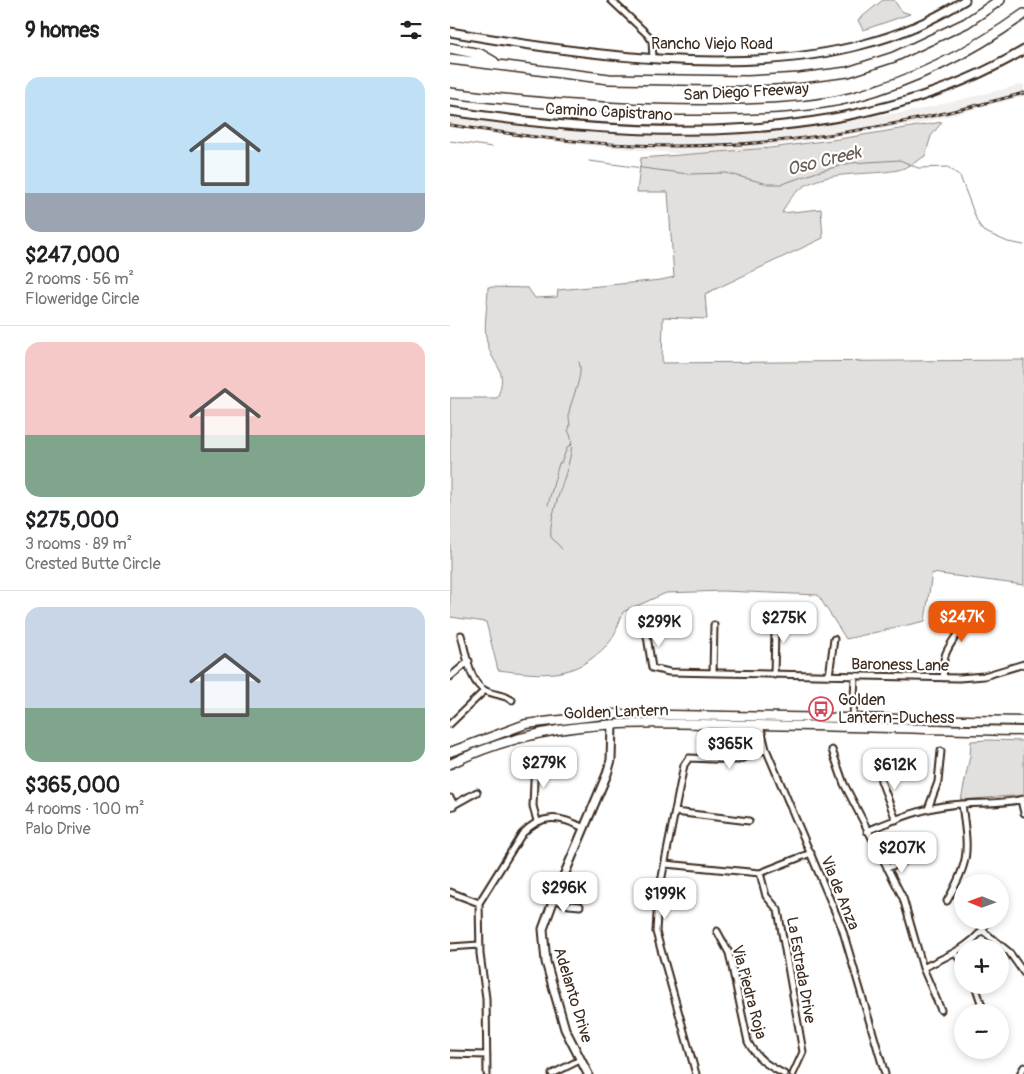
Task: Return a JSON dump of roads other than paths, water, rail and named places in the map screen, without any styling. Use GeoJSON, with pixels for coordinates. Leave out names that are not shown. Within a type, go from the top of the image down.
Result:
{"type":"FeatureCollection","features":[{"type":"Feature","properties":{"kind":"highway","name":"San Diego Freeway"},"geometry":{"type":"LineString","coordinates":[[450,58],[594,78],[638,80],[748,81],[848,72],[894,57],[966,23],[1000,0]]}},
{"type":"Feature","properties":{"kind":"highway","name":"San Diego Freeway"},"geometry":{"type":"LineString","coordinates":[[450,93],[538,104],[639,110],[747,110],[801,106],[853,97],[904,80],[991,38],[1024,14]]}},
{"type":"Feature","properties":{"kind":"highway"},"geometry":{"type":"LineString","coordinates":[[450,48],[480,54],[501,66]]}},
{"type":"Feature","properties":{"kind":"main road","name":"Golden Lantern"},"geometry":{"type":"LineString","coordinates":[[450,752],[526,724],[612,714],[1024,721]]}},
{"type":"Feature","properties":{"kind":"main road"},"geometry":{"type":"LineString","coordinates":[[572,718],[604,718],[612,724],[615,719],[640,718],[651,714]]}},
{"type":"Feature","properties":{"kind":"main road"},"geometry":{"type":"LineString","coordinates":[[746,716],[749,721],[760,725],[768,716]]}},
{"type":"Feature","properties":{"kind":"main road"},"geometry":{"type":"LineString","coordinates":[[842,727],[846,722],[850,722],[853,717],[864,722],[867,728]]}},
{"type":"Feature","properties":{"kind":"main road","name":"Golden Lantern"},"geometry":{"type":"LineString","coordinates":[[450,764],[500,743],[536,732],[574,726],[612,724],[760,725],[1024,732]]}},
{"type":"Feature","properties":{"kind":"street"},"geometry":{"type":"LineString","coordinates":[[611,0],[648,35],[652,41],[653,58]]}},
{"type":"Feature","properties":{"kind":"street","name":"Rancho Viejo Road"},"geometry":{"type":"LineString","coordinates":[[450,32],[541,47],[653,58],[757,60],[839,50],[904,32],[930,20],[964,0]]}},
{"type":"Feature","properties":{"kind":"street","name":"Camino Capistrano"},"geometry":{"type":"LineString","coordinates":[[450,111],[577,126],[627,129],[717,129],[776,124],[862,112],[921,97],[960,83],[1024,50]]}},
{"type":"Feature","properties":{"kind":"street"},"geometry":{"type":"LineString","coordinates":[[944,678],[942,669],[946,652],[950,642],[966,621],[969,610]]}},
{"type":"Feature","properties":{"kind":"street"},"geometry":{"type":"LineString","coordinates":[[774,674],[775,631],[780,611]]}},
{"type":"Feature","properties":{"kind":"street"},"geometry":{"type":"LineString","coordinates":[[713,673],[714,625]]}},
{"type":"Feature","properties":{"kind":"street"},"geometry":{"type":"LineString","coordinates":[[461,635],[475,680],[484,691],[504,695],[512,700]]}},
{"type":"Feature","properties":{"kind":"street","name":"Baroness Lane"},"geometry":{"type":"LineString","coordinates":[[647,636],[650,666],[654,670],[944,678],[979,677],[1024,664]]}},
{"type":"Feature","properties":{"kind":"street"},"geometry":{"type":"LineString","coordinates":[[829,676],[834,639]]}},
{"type":"Feature","properties":{"kind":"street"},"geometry":{"type":"LineString","coordinates":[[450,677],[468,661]]}},
{"type":"Feature","properties":{"kind":"street"},"geometry":{"type":"LineString","coordinates":[[853,717],[855,677]]}},
{"type":"Feature","properties":{"kind":"street"},"geometry":{"type":"LineString","coordinates":[[451,723],[484,691]]}},
{"type":"Feature","properties":{"kind":"street","name":"Adelanto Drive"},"geometry":{"type":"LineString","coordinates":[[588,1074],[566,1029],[544,952],[543,929],[610,760],[612,724]]}},
{"type":"Feature","properties":{"kind":"street","name":"Via de Anza"},"geometry":{"type":"LineString","coordinates":[[760,725],[766,749],[842,928],[884,1074]]}},
{"type":"Feature","properties":{"kind":"street"},"geometry":{"type":"LineString","coordinates":[[696,1074],[656,932],[655,916],[684,765],[689,758],[738,760],[766,749]]}},
{"type":"Feature","properties":{"kind":"street"},"geometry":{"type":"LineString","coordinates":[[832,750],[844,784],[903,898],[923,968],[942,1010]]}},
{"type":"Feature","properties":{"kind":"street"},"geometry":{"type":"LineString","coordinates":[[928,809],[938,782],[941,751]]}},
{"type":"Feature","properties":{"kind":"street"},"geometry":{"type":"LineString","coordinates":[[535,758],[533,806],[537,821]]}},
{"type":"Feature","properties":{"kind":"street"},"geometry":{"type":"LineString","coordinates":[[879,766],[881,781],[896,820]]}},
{"type":"Feature","properties":{"kind":"street"},"geometry":{"type":"LineString","coordinates":[[451,804],[477,792]]}},
{"type":"Feature","properties":{"kind":"street"},"geometry":{"type":"LineString","coordinates":[[868,831],[928,809],[962,804],[1023,799],[1024,813]]}},
{"type":"Feature","properties":{"kind":"street"},"geometry":{"type":"LineString","coordinates":[[947,901],[963,873],[967,856],[962,804]]}},
{"type":"Feature","properties":{"kind":"street"},"geometry":{"type":"LineString","coordinates":[[675,812],[749,821]]}},
{"type":"Feature","properties":{"kind":"street"},"geometry":{"type":"LineString","coordinates":[[487,1074],[486,998],[479,945],[479,903],[522,834],[537,821],[556,817],[584,828]]}},
{"type":"Feature","properties":{"kind":"street"},"geometry":{"type":"LineString","coordinates":[[665,864],[760,873],[811,853]]}},
{"type":"Feature","properties":{"kind":"street"},"geometry":{"type":"LineString","coordinates":[[887,868],[922,854]]}},
{"type":"Feature","properties":{"kind":"street","name":"La Estrada Drive"},"geometry":{"type":"LineString","coordinates":[[760,873],[766,896],[778,910],[804,1052],[793,1074]]}},
{"type":"Feature","properties":{"kind":"street"},"geometry":{"type":"LineString","coordinates":[[450,892],[479,903]]}},
{"type":"Feature","properties":{"kind":"street"},"geometry":{"type":"LineString","coordinates":[[554,899],[569,905],[580,906]]}},
{"type":"Feature","properties":{"kind":"street"},"geometry":{"type":"LineString","coordinates":[[972,939],[983,930],[1009,952],[1024,973]]}},
{"type":"Feature","properties":{"kind":"street","name":"Via Piedra Roja"},"geometry":{"type":"LineString","coordinates":[[717,931],[729,953],[748,1042],[755,1055],[764,1063],[784,1074]]}},
{"type":"Feature","properties":{"kind":"street"},"geometry":{"type":"LineString","coordinates":[[450,947],[479,945]]}},
{"type":"Feature","properties":{"kind":"street"},"geometry":{"type":"LineString","coordinates":[[923,968],[954,952]]}},
{"type":"Feature","properties":{"kind":"street"},"geometry":{"type":"LineString","coordinates":[[450,1054],[487,1055]]}},
{"type":"Feature","properties":{"kind":"street"},"geometry":{"type":"LineString","coordinates":[[552,1074],[580,1060]]}},
{"type":"Feature","properties":{"kind":"street"},"geometry":{"type":"LineString","coordinates":[[1020,1074],[1024,1067]]}},
{"type":"Feature","properties":{"kind":"waterway","name":"Oso Creek"},"geometry":{"type":"LineString","coordinates":[[450,141],[492,147]]}},
{"type":"Feature","properties":{"kind":"waterway","name":"Oso Creek"},"geometry":{"type":"LineString","coordinates":[[589,161],[688,174],[726,173],[768,184],[782,184],[851,163],[900,160],[918,168],[948,167],[960,176],[977,221],[983,231],[1008,242],[1024,245]]}},
{"type":"Feature","properties":{"kind":"waterway"},"geometry":{"type":"LineString","coordinates":[[562,549],[551,537],[551,525],[571,451],[571,440],[568,431],[570,426],[569,412],[579,380],[579,362]]}},
{"type":"Feature","properties":{"kind":"waterway"},"geometry":{"type":"LineString","coordinates":[[548,505],[559,463],[561,463],[567,448],[571,444]]}},
{"type":"Feature","properties":{"kind":"railway"},"geometry":{"type":"LineString","coordinates":[[450,125],[542,138],[612,144],[684,146],[734,144],[783,140],[880,126],[928,117],[1024,93]]}},
{"type":"Feature","properties":{"kind":"place","name":"Golden Lantern-Duchess"},"geometry":{"type":"Point","coordinates":[821,709]}}]}
